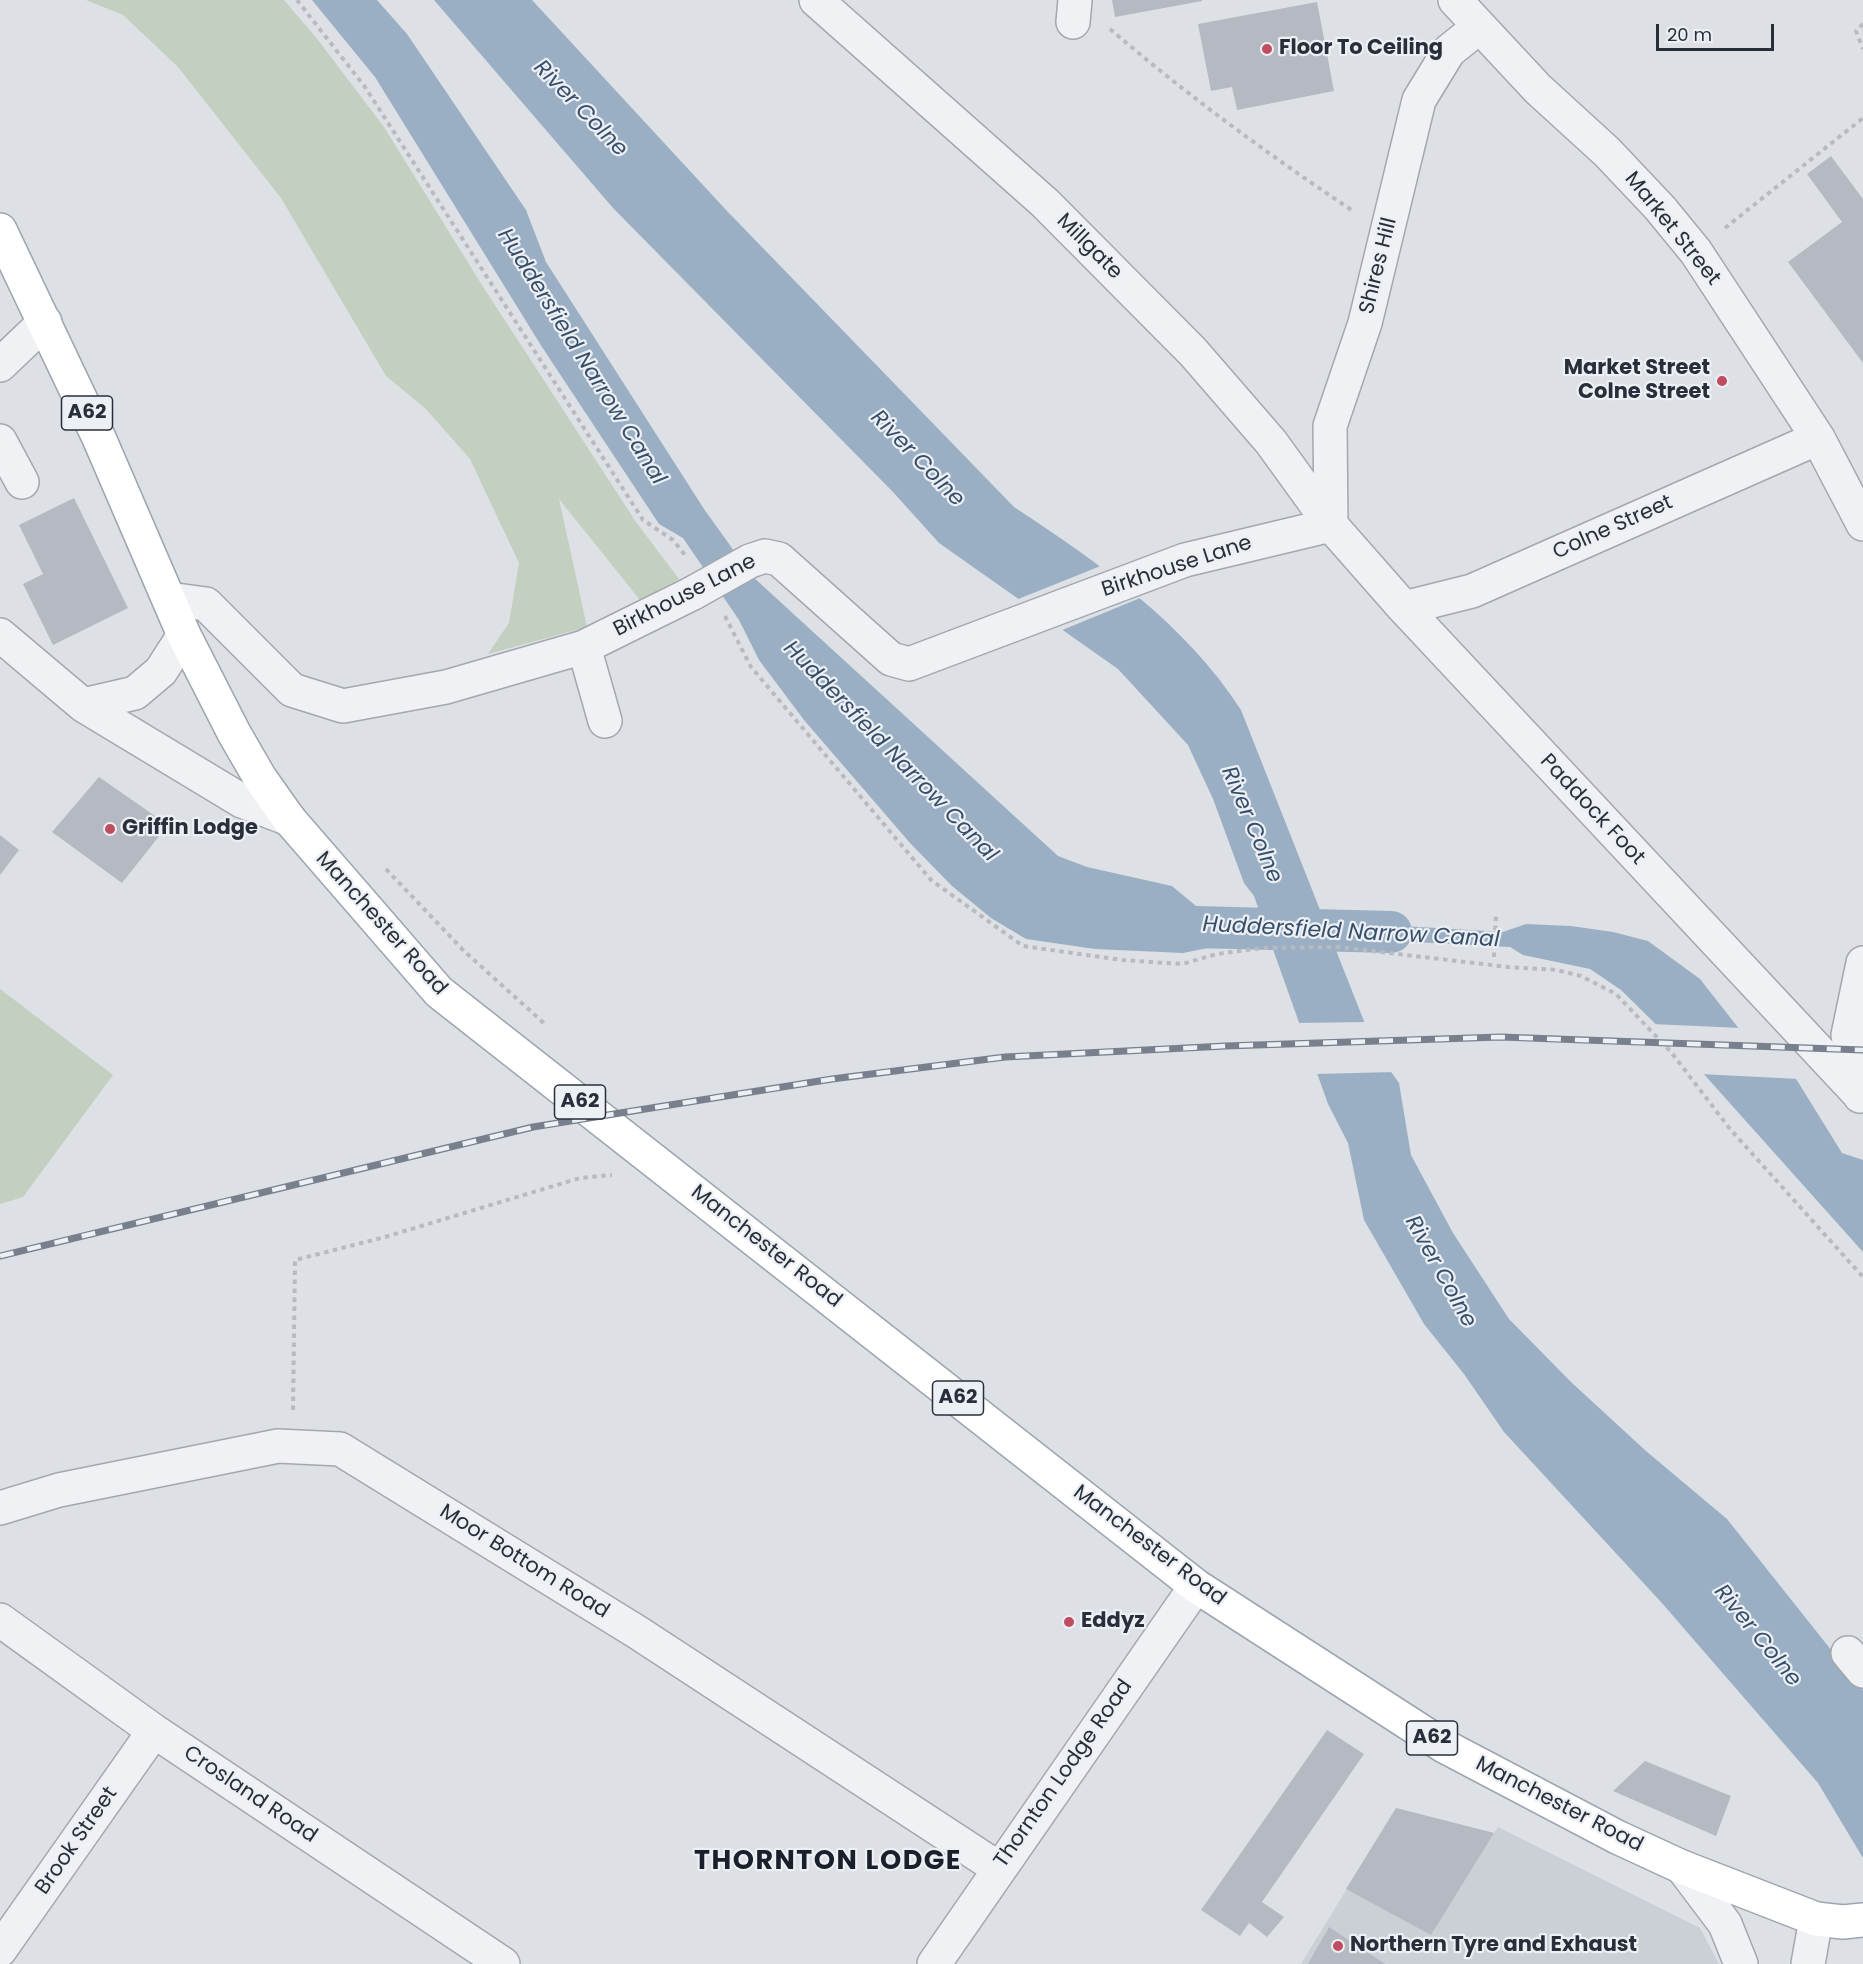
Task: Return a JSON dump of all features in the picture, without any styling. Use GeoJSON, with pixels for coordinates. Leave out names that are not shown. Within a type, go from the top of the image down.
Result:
{"type":"FeatureCollection","features":[{"type":"Feature","properties":{"kind":"main road","name":"Manchester Road"},"geometry":{"type":"LineString","coordinates":[[0,230],[45,321],[184,635],[239,742],[289,819],[439,992],[1196,1586],[1444,1746],[1617,1838],[1682,1867],[1846,1925]]}},
{"type":"Feature","properties":{"kind":"street","name":"Millgate"},"geometry":{"type":"LineString","coordinates":[[816,0],[1045,203],[1185,344],[1271,442],[1331,525]]}},
{"type":"Feature","properties":{"kind":"street","name":"Market Street"},"geometry":{"type":"LineString","coordinates":[[1455,0],[1538,89],[1607,152],[1660,208],[1696,252],[1818,438],[1863,524]]}},
{"type":"Feature","properties":{"kind":"street","name":"Shires Hill"},"geometry":{"type":"LineString","coordinates":[[1331,525],[1330,426],[1365,324],[1419,100],[1449,51],[1479,27]]}},
{"type":"Feature","properties":{"kind":"street"},"geometry":{"type":"LineString","coordinates":[[0,365],[45,321]]}},
{"type":"Feature","properties":{"kind":"street","name":"Colne Street"},"geometry":{"type":"LineString","coordinates":[[1404,608],[1472,591],[1818,438]]}},
{"type":"Feature","properties":{"kind":"street"},"geometry":{"type":"LineString","coordinates":[[0,441],[22,482]]}},
{"type":"Feature","properties":{"kind":"street","name":"Birkhouse Lane"},"geometry":{"type":"LineString","coordinates":[[169,599],[206,604],[292,690],[342,706],[446,687],[584,647],[693,593],[750,561],[771,556],[789,566],[891,659],[901,664],[919,662],[1154,570],[1205,553],[1331,525]]}},
{"type":"Feature","properties":{"kind":"street","name":"Paddock Foot"},"geometry":{"type":"LineString","coordinates":[[1331,525],[1404,608],[1861,1096]]}},
{"type":"Feature","properties":{"kind":"street"},"geometry":{"type":"LineString","coordinates":[[0,635],[83,705],[232,796],[289,819]]}},
{"type":"Feature","properties":{"kind":"street"},"geometry":{"type":"LineString","coordinates":[[83,705],[135,693],[161,671],[184,635]]}},
{"type":"Feature","properties":{"kind":"street"},"geometry":{"type":"LineString","coordinates":[[584,647],[605,721]]}},
{"type":"Feature","properties":{"kind":"street"},"geometry":{"type":"LineString","coordinates":[[1861,968],[1848,1035],[1861,1096]]}},
{"type":"Feature","properties":{"kind":"street","name":"Moor Bottom Road"},"geometry":{"type":"LineString","coordinates":[[0,1508],[59,1490],[278,1446],[340,1449],[637,1632],[998,1868]]}},
{"type":"Feature","properties":{"kind":"street","name":"Thornton Lodge Road"},"geometry":{"type":"LineString","coordinates":[[933,1964],[1196,1586]]}},
{"type":"Feature","properties":{"kind":"street","name":"Crosland Road"},"geometry":{"type":"LineString","coordinates":[[0,1620],[154,1731],[500,1963]]}},
{"type":"Feature","properties":{"kind":"street","name":"Brook Street"},"geometry":{"type":"LineString","coordinates":[[0,1950],[154,1731]]}},
{"type":"Feature","properties":{"kind":"street"},"geometry":{"type":"LineString","coordinates":[[1682,1867],[1725,1924],[1741,1964]]}},
{"type":"Feature","properties":{"kind":"street"},"geometry":{"type":"LineString","coordinates":[[1808,1964],[1846,1925]]}},
{"type":"Feature","properties":{"kind":"path"},"geometry":{"type":"LineString","coordinates":[[1083,14],[1299,175],[1387,233]]}},
{"type":"Feature","properties":{"kind":"path"},"geometry":{"type":"LineString","coordinates":[[1863,24],[1856,31],[1863,49]]}},
{"type":"Feature","properties":{"kind":"path"},"geometry":{"type":"LineString","coordinates":[[1696,252],[1863,118]]}},
{"type":"Feature","properties":{"kind":"path"},"geometry":{"type":"LineString","coordinates":[[381,864],[464,951],[551,1030]]}},
{"type":"Feature","properties":{"kind":"path"},"geometry":{"type":"LineString","coordinates":[[1494,957],[1496,914]]}},
{"type":"Feature","properties":{"kind":"path"},"geometry":{"type":"LineString","coordinates":[[1262,948],[1338,946],[1508,967],[1557,970],[1581,976],[1616,994],[1671,1052],[1730,1129],[1863,1276]]}},
{"type":"Feature","properties":{"kind":"path"},"geometry":{"type":"LineString","coordinates":[[292,1447],[296,1260],[385,1237],[580,1178],[616,1175]]}},
{"type":"Feature","properties":{"kind":"shaded area"},"geometry":{"type":"Polygon","coordinates":[[[1396,1808],[1494,1833],[1498,1827],[1700,1928],[1719,1964],[1301,1964],[1396,1808]]]}},
{"type":"Feature","properties":{"kind":"green space"},"geometry":{"type":"Polygon","coordinates":[[[86,0],[284,0],[318,40],[384,127],[480,282],[636,522],[679,579],[640,600],[559,499],[587,627],[488,654],[509,623],[519,563],[470,459],[426,409],[386,376],[281,198],[178,67],[123,15],[86,0]]]}},
{"type":"Feature","properties":{"kind":"green space"},"geometry":{"type":"Polygon","coordinates":[[[0,989],[113,1075],[23,1197],[0,1204],[0,989]]]}},
{"type":"Feature","properties":{"kind":"water"},"geometry":{"type":"Polygon","coordinates":[[[312,0],[377,0],[407,34],[526,210],[546,262],[704,509],[752,576],[1058,856],[1087,867],[1172,886],[1196,906],[1245,916],[1254,929],[1247,940],[1183,953],[1095,949],[1026,939],[991,918],[952,886],[910,843],[804,720],[759,660],[739,620],[683,538],[659,524],[542,347],[375,77],[312,0]]]}},
{"type":"Feature","properties":{"kind":"water","name":"River Colne"},"geometry":{"type":"Polygon","coordinates":[[[434,0],[532,0],[727,211],[1014,507],[1077,550],[1138,597],[1194,649],[1219,679],[1241,710],[1375,1049],[1399,1083],[1411,1155],[1453,1233],[1509,1319],[1571,1382],[1646,1451],[1727,1519],[1863,1690],[1863,1858],[1818,1783],[1661,1602],[1504,1432],[1464,1374],[1424,1324],[1364,1220],[1348,1143],[1328,1104],[1254,896],[1244,883],[1213,799],[1188,745],[1118,669],[939,543],[893,492],[613,208],[434,0]]]}},
{"type":"Feature","properties":{"kind":"water"},"geometry":{"type":"Polygon","coordinates":[[[1336,922],[1503,932],[1526,924],[1571,926],[1613,932],[1648,941],[1700,979],[1762,1058],[1785,1061],[1842,1153],[1863,1160],[1863,1252],[1685,1053],[1621,990],[1590,969],[1523,955],[1510,947],[1338,938],[1332,929],[1336,922]]]}},
{"type":"Feature","properties":{"kind":"pier"},"geometry":{"type":"Polygon","coordinates":[[[1103,565],[1145,596],[1060,631],[1016,600],[1103,565]]]}},
{"type":"Feature","properties":{"kind":"pier"},"geometry":{"type":"Polygon","coordinates":[[[1367,1022],[1377,1048],[1395,1072],[1315,1074],[1295,1023],[1367,1022]]]}},
{"type":"Feature","properties":{"kind":"pier"},"geometry":{"type":"Polygon","coordinates":[[[1651,1024],[1743,1028],[1763,1055],[1787,1059],[1799,1079],[1700,1074],[1651,1024]]]}},
{"type":"Feature","properties":{"kind":"building"},"geometry":{"type":"Polygon","coordinates":[[[1112,0],[1202,0],[1202,1],[1115,17],[1112,0]]]}},
{"type":"Feature","properties":{"kind":"building"},"geometry":{"type":"Polygon","coordinates":[[[1317,2],[1334,91],[1237,110],[1232,87],[1211,91],[1198,24],[1317,2]]]}},
{"type":"Feature","properties":{"kind":"building"},"geometry":{"type":"Polygon","coordinates":[[[1831,156],[1863,199],[1863,363],[1788,262],[1842,222],[1807,174],[1831,156]]]}},
{"type":"Feature","properties":{"kind":"building"},"geometry":{"type":"Polygon","coordinates":[[[74,498],[128,608],[53,645],[23,584],[43,574],[19,525],[74,498]]]}},
{"type":"Feature","properties":{"kind":"building","name":"Griffin Lodge"},"geometry":{"type":"Polygon","coordinates":[[[99,777],[168,825],[122,883],[52,832],[99,777]]]}},
{"type":"Feature","properties":{"kind":"building"},"geometry":{"type":"Polygon","coordinates":[[[0,835],[19,850],[0,875],[0,835]]]}},
{"type":"Feature","properties":{"kind":"building"},"geometry":{"type":"Polygon","coordinates":[[[1327,1730],[1364,1754],[1262,1902],[1284,1917],[1267,1937],[1249,1923],[1240,1936],[1201,1910],[1327,1730]]]}},
{"type":"Feature","properties":{"kind":"building"},"geometry":{"type":"Polygon","coordinates":[[[1645,1761],[1731,1796],[1716,1836],[1613,1791],[1645,1761]]]}},
{"type":"Feature","properties":{"kind":"building"},"geometry":{"type":"Polygon","coordinates":[[[1396,1808],[1494,1833],[1431,1935],[1346,1889],[1396,1808]]]}},
{"type":"Feature","properties":{"kind":"building","name":"Northern Tyre and Exhaust"},"geometry":{"type":"Polygon","coordinates":[[[1329,1927],[1385,1964],[1308,1964],[1329,1927]]]}},
{"type":"Feature","properties":{"kind":"waterway","name":"Huddersfield Narrow Canal"},"geometry":{"type":"LineString","coordinates":[[1195,927],[1391,932]]}},
{"type":"Feature","properties":{"kind":"railway"},"geometry":{"type":"LineString","coordinates":[[0,1256],[533,1127],[832,1079],[1005,1057],[1226,1046],[1501,1037],[1863,1050]]}},
{"type":"Feature","properties":{"kind":"place","name":"Floor To Ceiling"},"geometry":{"type":"Point","coordinates":[1267,49]}},
{"type":"Feature","properties":{"kind":"place","name":"Market Street Colne Street"},"geometry":{"type":"Point","coordinates":[1722,381]}},
{"type":"Feature","properties":{"kind":"place","name":"Griffin Lodge"},"geometry":{"type":"Point","coordinates":[110,829]}},
{"type":"Feature","properties":{"kind":"place","name":"Eddyz"},"geometry":{"type":"Point","coordinates":[1069,1622]}},
{"type":"Feature","properties":{"kind":"place","name":"Northern Tyre and Exhaust"},"geometry":{"type":"Point","coordinates":[1338,1946]}},
{"type":"Feature","properties":{"kind":"district","name":"THORNTON LODGE"},"geometry":{"type":"Point","coordinates":[828,1862]}}]}
